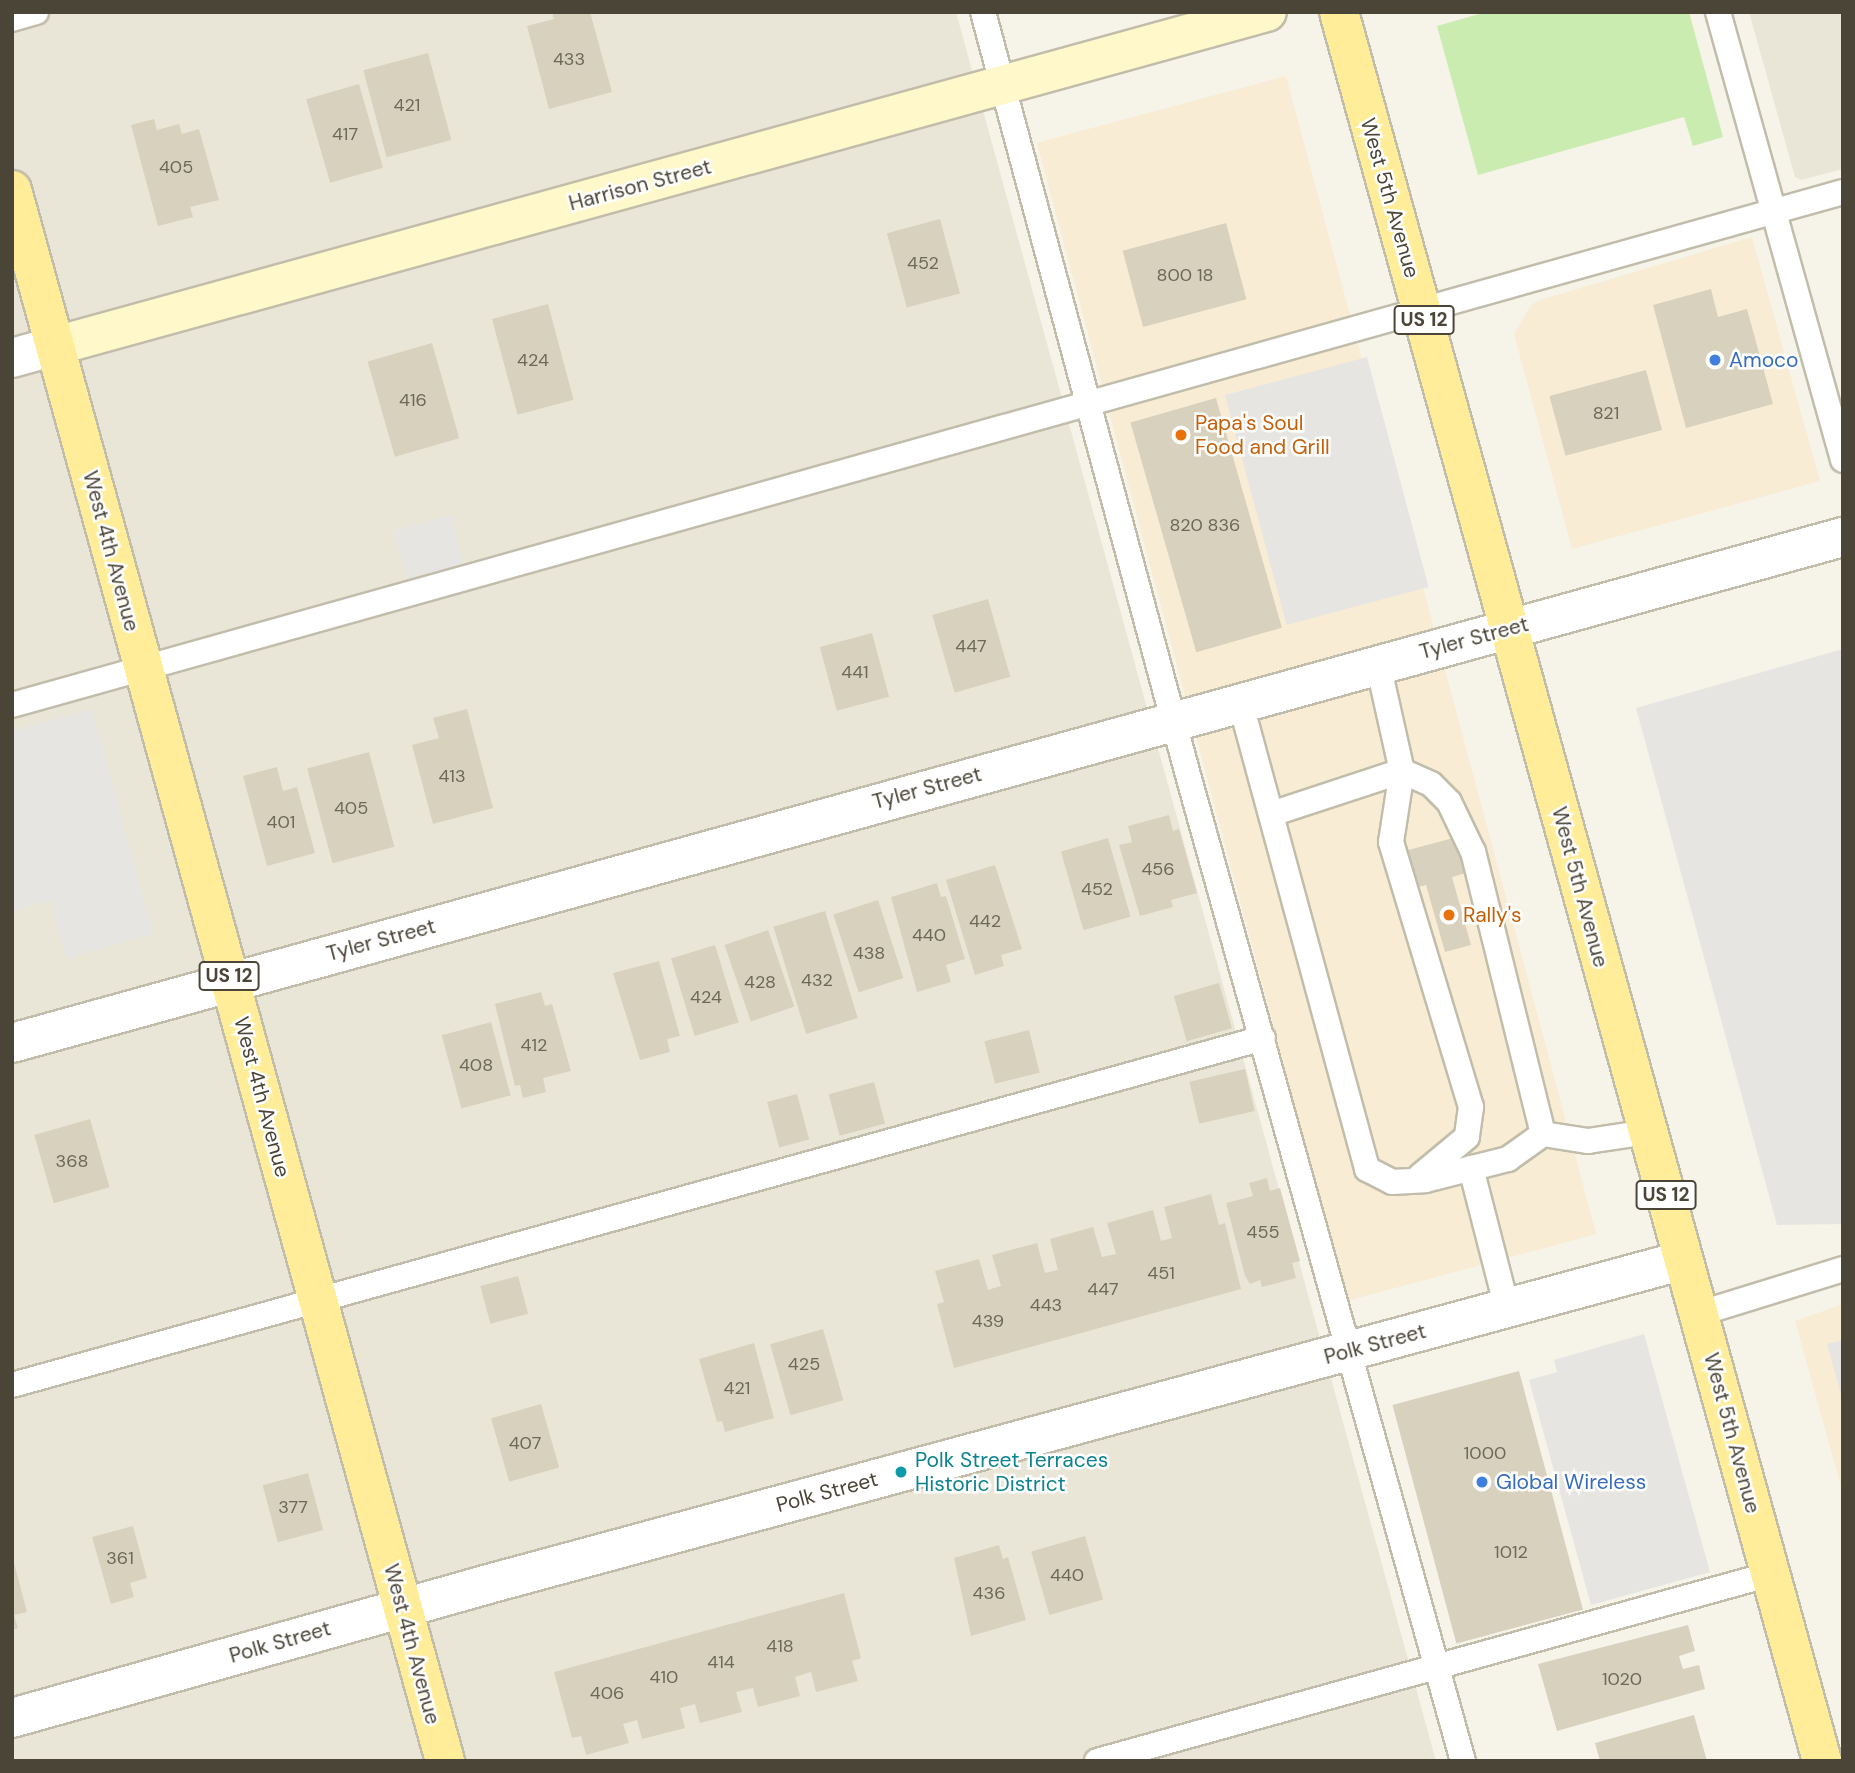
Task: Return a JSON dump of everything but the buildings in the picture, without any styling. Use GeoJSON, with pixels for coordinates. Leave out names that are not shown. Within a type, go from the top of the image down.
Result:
{"type":"FeatureCollection","features":[{"type":"Feature","properties":{"kind":"main road","name":"West 5th Avenue"},"geometry":{"type":"LineString","coordinates":[[1339,12],[1822,1761]]}},
{"type":"Feature","properties":{"kind":"main road","name":"West 4th Avenue"},"geometry":{"type":"LineString","coordinates":[[12,190],[445,1761]]}},
{"type":"Feature","properties":{"kind":"street","name":"Harrison Street"},"geometry":{"type":"LineString","coordinates":[[12,358],[1267,12]]}},
{"type":"Feature","properties":{"kind":"street","name":"Tyler Street"},"geometry":{"type":"LineString","coordinates":[[12,1043],[1240,701],[1843,537]]}},
{"type":"Feature","properties":{"kind":"street","name":"Polk Street"},"geometry":{"type":"LineString","coordinates":[[12,1718],[403,1608],[1684,1260]]}},
{"type":"Feature","properties":{"kind":"lane"},"geometry":{"type":"LineString","coordinates":[[12,19],[36,12]]}},
{"type":"Feature","properties":{"kind":"lane"},"geometry":{"type":"LineString","coordinates":[[983,12],[1174,720],[1463,1761]]}},
{"type":"Feature","properties":{"kind":"lane"},"geometry":{"type":"LineString","coordinates":[[1718,12],[1843,460]]}},
{"type":"Feature","properties":{"kind":"lane"},"geometry":{"type":"LineString","coordinates":[[12,705],[1843,192]]}},
{"type":"Feature","properties":{"kind":"lane"},"geometry":{"type":"LineString","coordinates":[[1378,664],[1402,771],[1391,842],[1471,1107],[1466,1137],[1414,1181]]}},
{"type":"Feature","properties":{"kind":"lane"},"geometry":{"type":"LineString","coordinates":[[1240,701],[1367,1170],[1392,1182],[1414,1181],[1508,1159],[1543,1134],[1588,1141],[1648,1132]]}},
{"type":"Feature","properties":{"kind":"lane"},"geometry":{"type":"LineString","coordinates":[[1272,814],[1402,771],[1431,784],[1449,802],[1474,852],[1543,1134]]}},
{"type":"Feature","properties":{"kind":"lane"},"geometry":{"type":"LineString","coordinates":[[12,1385],[1263,1038]]}},
{"type":"Feature","properties":{"kind":"lane"},"geometry":{"type":"LineString","coordinates":[[1471,1168],[1507,1308]]}},
{"type":"Feature","properties":{"kind":"lane"},"geometry":{"type":"LineString","coordinates":[[1698,1314],[1843,1269]]}},
{"type":"Feature","properties":{"kind":"lane"},"geometry":{"type":"LineString","coordinates":[[1097,1761],[1771,1574]]}},
{"type":"Feature","properties":{"kind":"shaded area"},"geometry":{"type":"Polygon","coordinates":[[[12,12],[956,12],[1436,1761],[12,1761],[12,12]]]}},
{"type":"Feature","properties":{"kind":"shaded area"},"geometry":{"type":"Polygon","coordinates":[[[1749,12],[1843,12],[1843,169],[1801,180],[1795,177],[1749,12]]]}},
{"type":"Feature","properties":{"kind":"shaded area"},"geometry":{"type":"Polygon","coordinates":[[[1286,76],[1596,1234],[1347,1301],[1037,143],[1286,76]]]}},
{"type":"Feature","properties":{"kind":"shaded area","name":"Amoco"},"geometry":{"type":"Polygon","coordinates":[[[1752,237],[1820,481],[1572,549],[1514,334],[1531,305],[1540,300],[1752,237]]]}},
{"type":"Feature","properties":{"kind":"shaded area"},"geometry":{"type":"Polygon","coordinates":[[[1367,357],[1429,587],[1287,625],[1225,395],[1367,357]]]}},
{"type":"Feature","properties":{"kind":"shaded area"},"geometry":{"type":"Polygon","coordinates":[[[450,515],[464,565],[408,581],[393,531],[450,515]]]}},
{"type":"Feature","properties":{"kind":"shaded area"},"geometry":{"type":"Polygon","coordinates":[[[1843,649],[1843,1224],[1777,1225],[1636,708],[1843,649]]]}},
{"type":"Feature","properties":{"kind":"shaded area"},"geometry":{"type":"Polygon","coordinates":[[[92,709],[153,934],[66,958],[51,901],[12,911],[12,731],[92,709]]]}},
{"type":"Feature","properties":{"kind":"shaded area"},"geometry":{"type":"Polygon","coordinates":[[[1843,1304],[1843,1494],[1795,1321],[1843,1304]]]}},
{"type":"Feature","properties":{"kind":"shaded area"},"geometry":{"type":"Polygon","coordinates":[[[1644,1334],[1710,1572],[1591,1605],[1529,1380],[1557,1372],[1554,1360],[1644,1334]]]}},
{"type":"Feature","properties":{"kind":"shaded area"},"geometry":{"type":"Polygon","coordinates":[[[1843,1340],[1843,1402],[1827,1344],[1843,1340]]]}},
{"type":"Feature","properties":{"kind":"green space"},"geometry":{"type":"Polygon","coordinates":[[[1486,12],[1689,12],[1723,137],[1693,146],[1684,117],[1478,175],[1437,26],[1486,12]]]}},
{"type":"Feature","properties":{"kind":"place","name":"Amoco"},"geometry":{"type":"Point","coordinates":[1715,360]}},
{"type":"Feature","properties":{"kind":"place","name":"Papa's Soul Food and Grill"},"geometry":{"type":"Point","coordinates":[1181,435]}},
{"type":"Feature","properties":{"kind":"place","name":"Rally's"},"geometry":{"type":"Point","coordinates":[1449,915]}},
{"type":"Feature","properties":{"kind":"place","name":"Polk Street Terraces Historic District"},"geometry":{"type":"Point","coordinates":[901,1472]}},
{"type":"Feature","properties":{"kind":"place","name":"Global Wireless"},"geometry":{"type":"Point","coordinates":[1482,1482]}}]}
